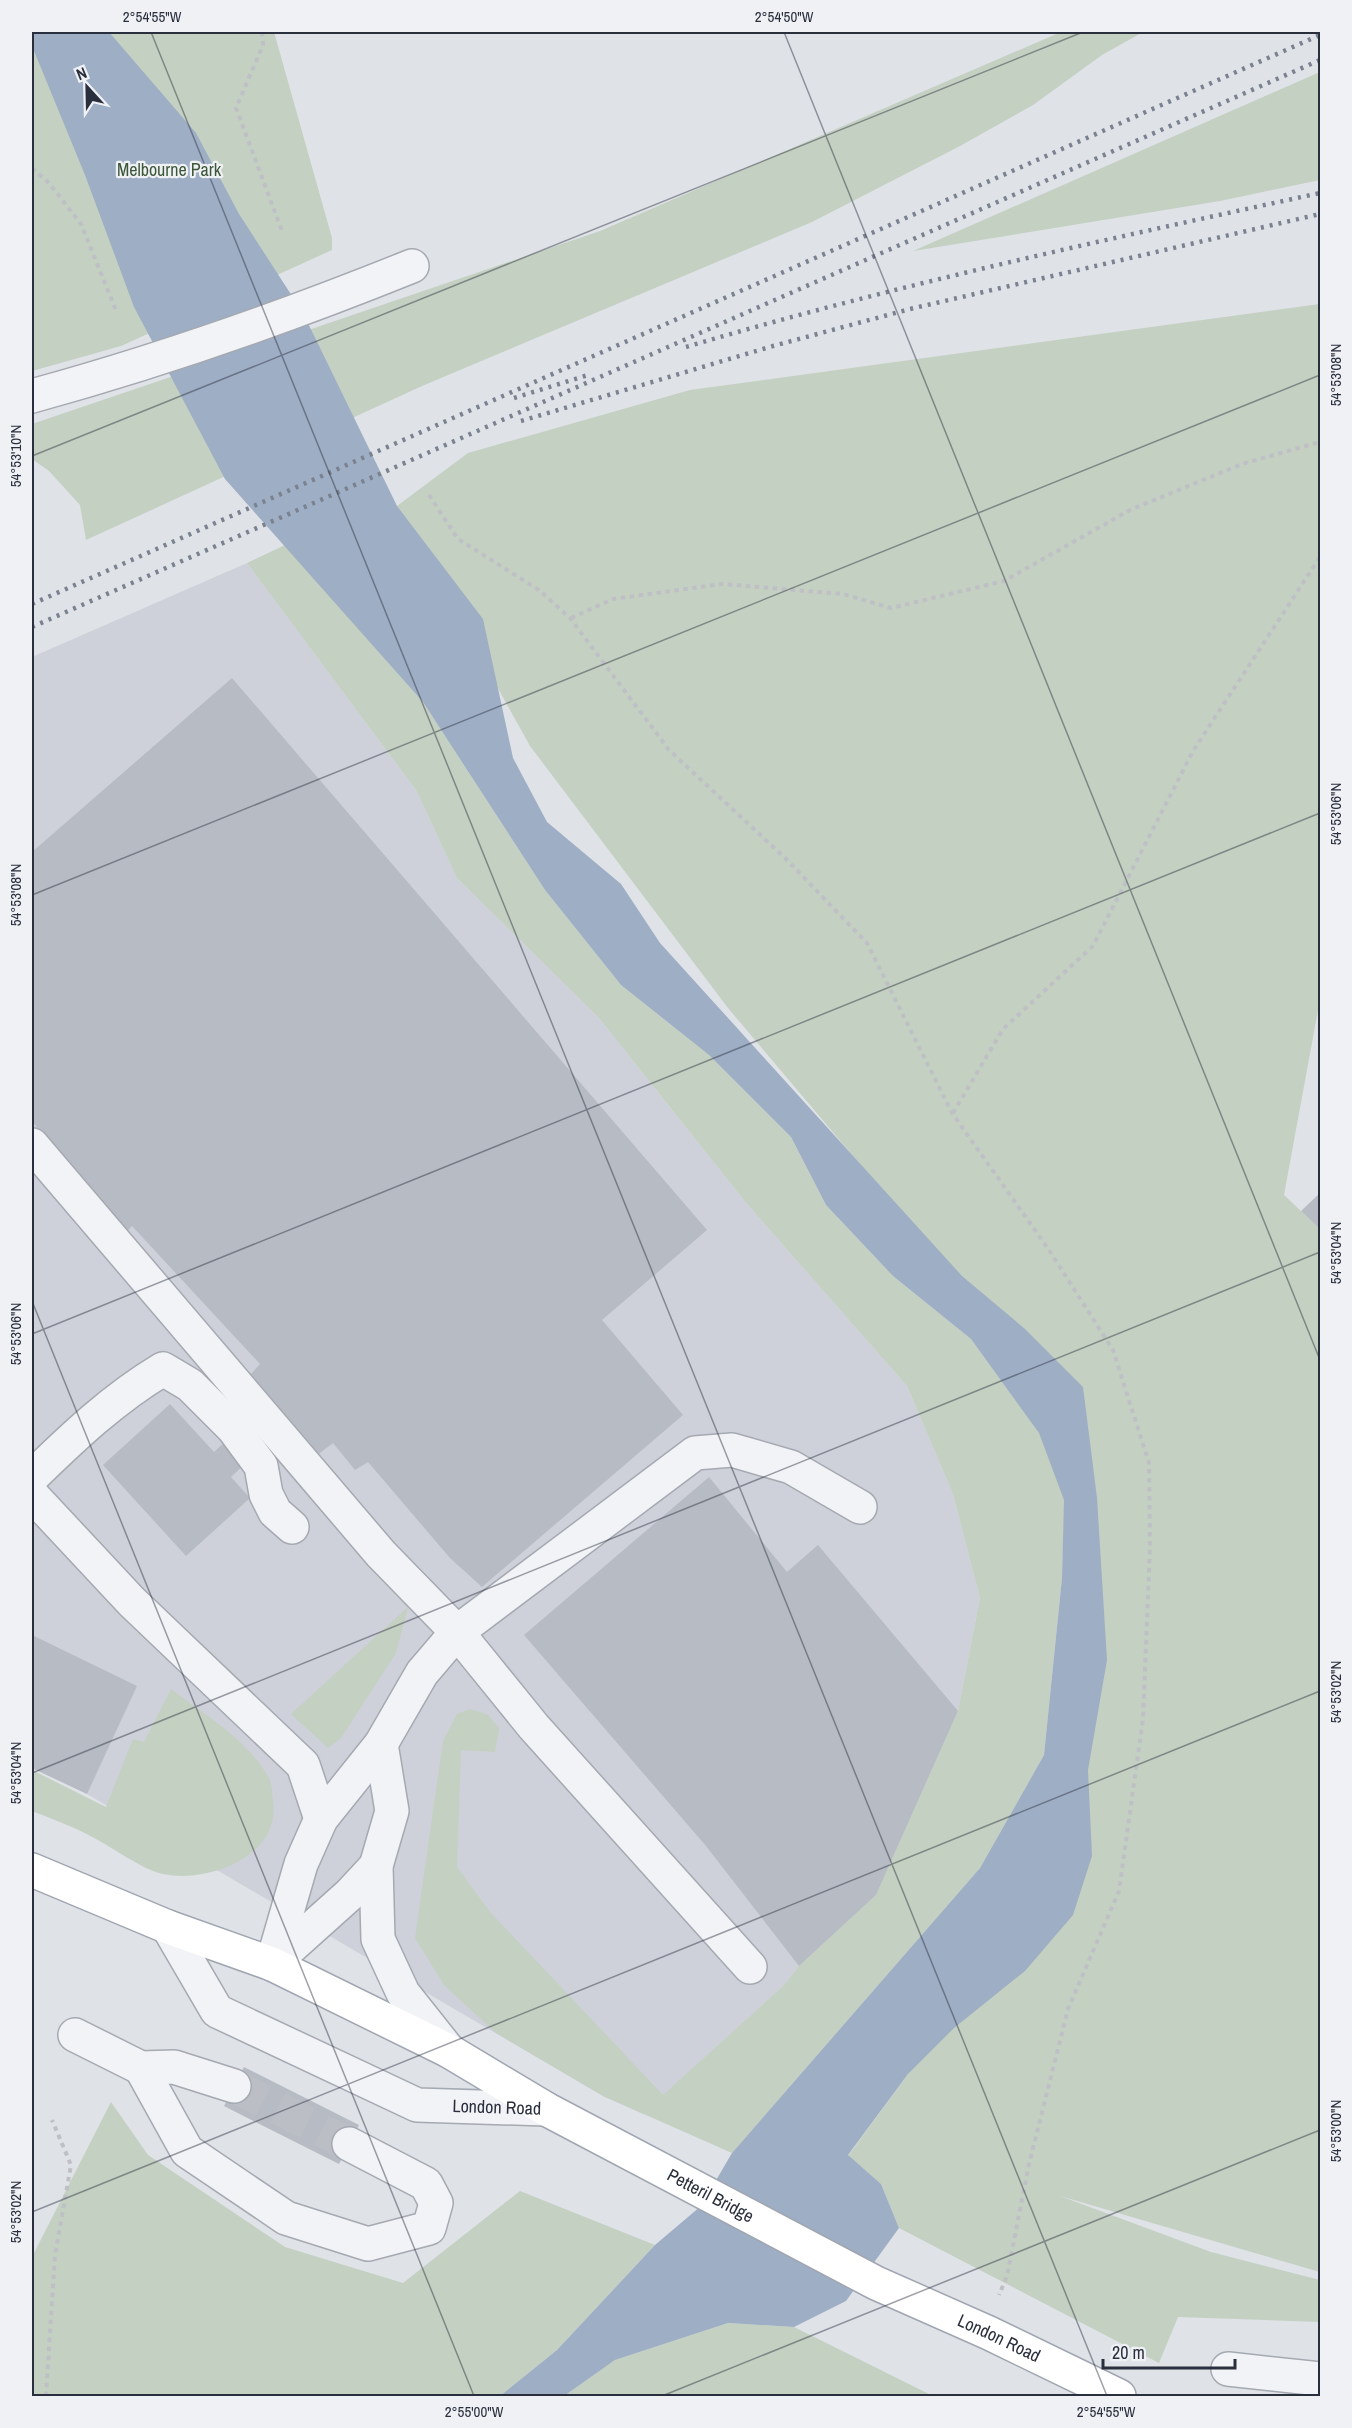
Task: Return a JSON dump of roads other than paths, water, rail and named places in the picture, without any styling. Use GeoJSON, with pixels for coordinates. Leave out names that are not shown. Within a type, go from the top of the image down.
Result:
{"type":"FeatureCollection","features":[{"type":"Feature","properties":{"kind":"main road","name":"London Road"},"geometry":{"type":"LineString","coordinates":[[32,1869],[168,1927],[272,1964],[449,2050],[546,2109]]}},
{"type":"Feature","properties":{"kind":"main road","name":"Petteril Bridge"},"geometry":{"type":"LineString","coordinates":[[546,2109],[876,2283]]}},
{"type":"Feature","properties":{"kind":"main road","name":"London Road"},"geometry":{"type":"LineString","coordinates":[[876,2283],[1103,2392]]}},
{"type":"Feature","properties":{"kind":"lane"},"geometry":{"type":"LineString","coordinates":[[32,396],[109,374],[347,292],[412,266]]}},
{"type":"Feature","properties":{"kind":"lane"},"geometry":{"type":"LineString","coordinates":[[32,1145],[381,1554],[457,1632],[534,1727],[750,1967]]}},
{"type":"Feature","properties":{"kind":"lane"},"geometry":{"type":"LineString","coordinates":[[32,1477],[81,1429],[129,1390],[163,1369],[190,1385],[233,1428],[261,1466],[266,1494],[275,1512],[292,1527]]}},
{"type":"Feature","properties":{"kind":"lane"},"geometry":{"type":"LineString","coordinates":[[272,1964],[301,1864],[321,1819],[381,1744],[422,1673],[457,1632],[695,1453],[732,1450],[792,1467],[860,1507]]}},
{"type":"Feature","properties":{"kind":"lane"},"geometry":{"type":"LineString","coordinates":[[41,1505],[132,1602],[303,1765],[321,1819]]}},
{"type":"Feature","properties":{"kind":"lane"},"geometry":{"type":"LineString","coordinates":[[381,1744],[392,1811],[376,1866],[378,1939],[403,1993],[449,2050]]}},
{"type":"Feature","properties":{"kind":"lane"},"geometry":{"type":"LineString","coordinates":[[272,1964],[350,1894],[376,1866]]}},
{"type":"Feature","properties":{"kind":"lane","name":"London Road"},"geometry":{"type":"LineString","coordinates":[[168,1927],[217,2011],[417,2106],[546,2109]]}},
{"type":"Feature","properties":{"kind":"lane"},"geometry":{"type":"LineString","coordinates":[[75,2035],[141,2068],[174,2067],[234,2086]]}},
{"type":"Feature","properties":{"kind":"lane"},"geometry":{"type":"LineString","coordinates":[[141,2068],[187,2151],[286,2218],[368,2244],[429,2228],[436,2203],[426,2184],[349,2144]]}},
{"type":"Feature","properties":{"kind":"lane"},"geometry":{"type":"LineString","coordinates":[[1228,2370],[1320,2379]]}},
{"type":"Feature","properties":{"kind":"water"},"geometry":{"type":"Polygon","coordinates":[[[32,32],[109,32],[196,133],[239,214],[303,313],[397,506],[483,619],[513,758],[547,822],[621,884],[660,943],[962,1276],[1025,1329],[1083,1387],[1097,1498],[1107,1660],[1088,1770],[1092,1856],[1073,1915],[1025,1971],[954,2028],[908,2074],[848,2155],[881,2184],[899,2228],[846,2301],[794,2327],[728,2323],[615,2360],[564,2396],[500,2396],[557,2350],[655,2245],[701,2206],[732,2153],[980,1868],[1044,1755],[1062,1578],[1064,1500],[1039,1433],[971,1339],[893,1276],[826,1205],[791,1137],[709,1055],[621,985],[545,890],[423,702],[225,479],[134,307],[85,175],[32,46],[32,32]]]}},
{"type":"Feature","properties":{"kind":"tunnel"},"geometry":{"type":"LineString","coordinates":[[234,2086],[349,2144]]}},
{"type":"Feature","properties":{"kind":"railway"},"geometry":{"type":"LineString","coordinates":[[32,604],[1320,35]]}},
{"type":"Feature","properties":{"kind":"railway"},"geometry":{"type":"LineString","coordinates":[[32,627],[1320,60]]}},
{"type":"Feature","properties":{"kind":"railway"},"geometry":{"type":"LineString","coordinates":[[686,347],[923,283],[1320,193]]}},
{"type":"Feature","properties":{"kind":"railway"},"geometry":{"type":"LineString","coordinates":[[521,421],[773,346],[910,309],[1320,214]]}},
{"type":"Feature","properties":{"kind":"railway"},"geometry":{"type":"LineString","coordinates":[[514,398],[588,375]]}},
{"type":"Feature","properties":{"kind":"park label","name":"Melbourne Park"},"geometry":{"type":"Point","coordinates":[169,170]}}]}
